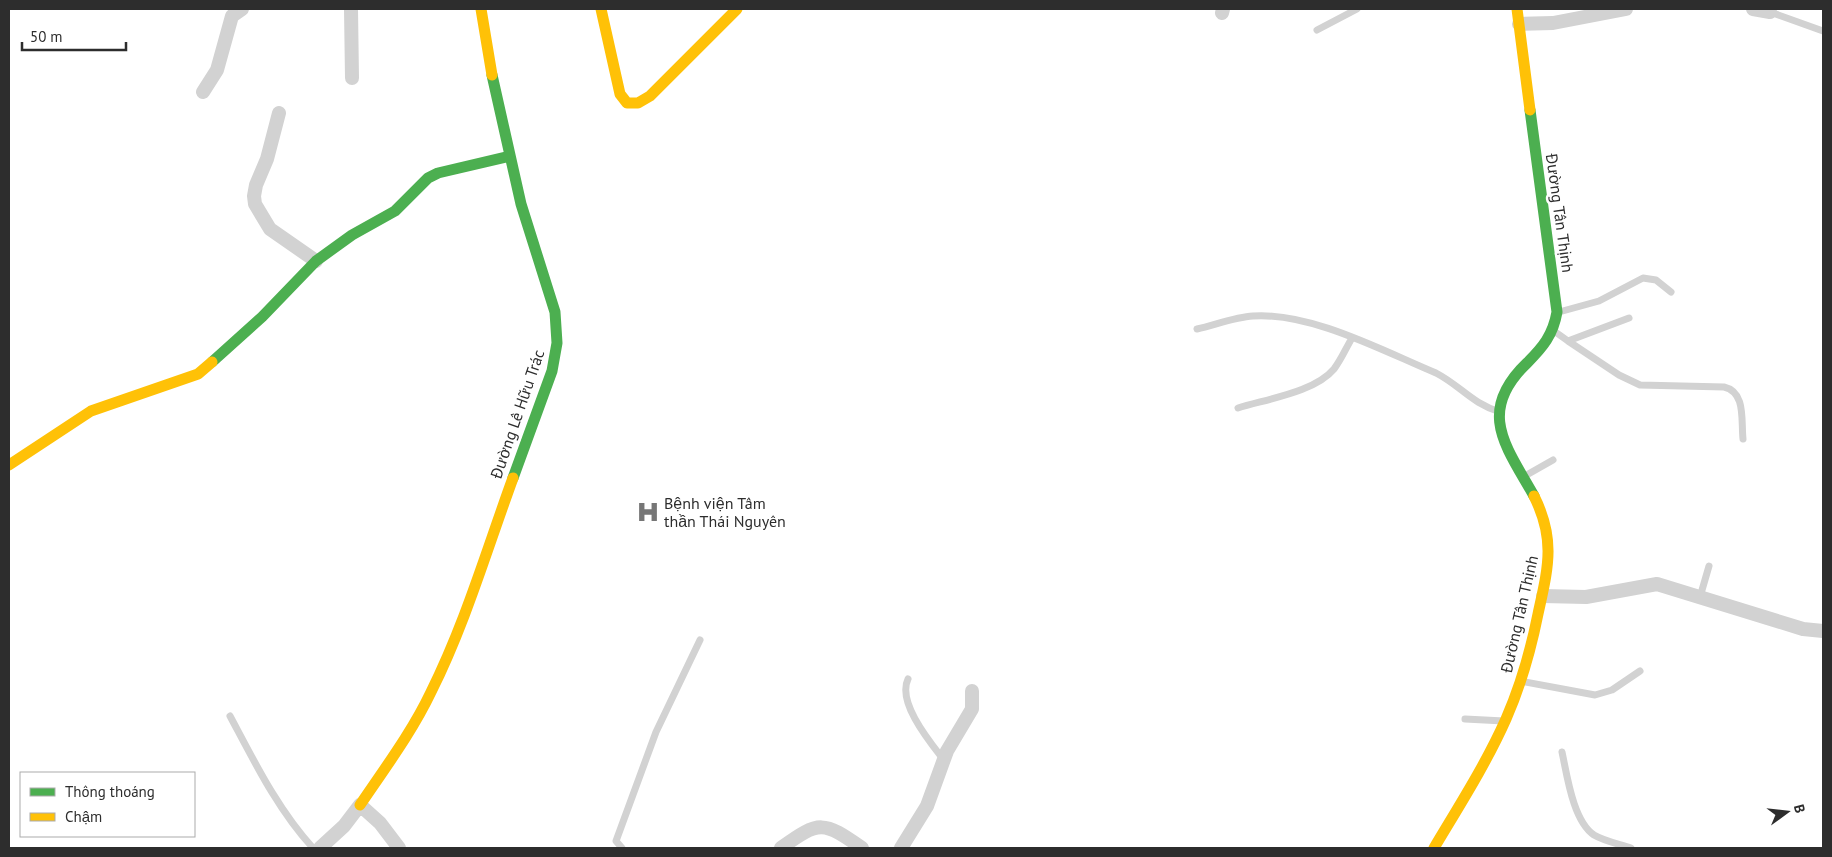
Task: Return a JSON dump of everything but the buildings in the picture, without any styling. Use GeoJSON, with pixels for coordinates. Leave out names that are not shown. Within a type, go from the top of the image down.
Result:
{"type":"FeatureCollection","features":[{"type":"Feature","properties":{"kind":"street"},"geometry":{"type":"LineString","coordinates":[[203,92],[217,70],[232,16],[242,9]]}},
{"type":"Feature","properties":{"kind":"street"},"geometry":{"type":"LineString","coordinates":[[351,9],[352,78]]}},
{"type":"Feature","properties":{"kind":"street","name":"Đường Lê Hữu Trác"},"geometry":{"type":"LineString","coordinates":[[360,805],[401,745],[431,693],[452,645],[552,371],[557,343],[555,312],[522,204],[493,82],[482,9]]}},
{"type":"Feature","properties":{"kind":"street"},"geometry":{"type":"LineString","coordinates":[[601,9],[620,94],[627,103],[638,103],[650,96],[737,9]]}},
{"type":"Feature","properties":{"kind":"street","name":"Đường Tân Thịnh"},"geometry":{"type":"LineString","coordinates":[[1434,848],[1494,743],[1504,721],[1520,681],[1550,565],[1551,548],[1546,523],[1535,497],[1508,453],[1502,436],[1500,412],[1501,399],[1507,386],[1553,331],[1557,312],[1517,9]]}},
{"type":"Feature","properties":{"kind":"street"},"geometry":{"type":"LineString","coordinates":[[1519,24],[1553,23],[1587,13],[1626,9]]}},
{"type":"Feature","properties":{"kind":"street"},"geometry":{"type":"LineString","coordinates":[[1753,9],[1770,12]]}},
{"type":"Feature","properties":{"kind":"street"},"geometry":{"type":"LineString","coordinates":[[279,113],[267,160],[256,185],[255,204],[270,229],[316,261]]}},
{"type":"Feature","properties":{"kind":"street"},"geometry":{"type":"LineString","coordinates":[[9,465],[91,411],[198,374],[262,318],[316,261],[352,235],[395,211],[428,178],[438,173],[510,156]]}},
{"type":"Feature","properties":{"kind":"street"},"geometry":{"type":"LineString","coordinates":[[1543,596],[1586,597],[1657,584],[1803,630],[1823,631]]}},
{"type":"Feature","properties":{"kind":"street"},"geometry":{"type":"LineString","coordinates":[[901,848],[927,806],[943,759],[972,709],[972,690]]}},
{"type":"Feature","properties":{"kind":"street"},"geometry":{"type":"LineString","coordinates":[[320,848],[344,826],[360,805],[380,822],[399,848]]}},
{"type":"Feature","properties":{"kind":"street"},"geometry":{"type":"LineString","coordinates":[[781,848],[806,830],[821,826],[842,834],[862,848]]}},
{"type":"Feature","properties":{"kind":"lane"},"geometry":{"type":"LineString","coordinates":[[1317,30],[1357,9]]}},
{"type":"Feature","properties":{"kind":"lane"},"geometry":{"type":"LineString","coordinates":[[1770,12],[1823,31]]}},
{"type":"Feature","properties":{"kind":"lane"},"geometry":{"type":"LineString","coordinates":[[1557,312],[1598,301],[1643,278],[1656,280],[1671,292]]}},
{"type":"Feature","properties":{"kind":"lane"},"geometry":{"type":"LineString","coordinates":[[1197,329],[1252,316],[1282,316],[1319,325],[1436,373],[1450,381],[1472,400],[1500,412]]}},
{"type":"Feature","properties":{"kind":"lane"},"geometry":{"type":"LineString","coordinates":[[1568,341],[1629,318]]}},
{"type":"Feature","properties":{"kind":"lane"},"geometry":{"type":"LineString","coordinates":[[1553,331],[1619,375],[1640,385],[1715,386],[1733,389],[1739,396],[1743,439]]}},
{"type":"Feature","properties":{"kind":"lane"},"geometry":{"type":"LineString","coordinates":[[1238,408],[1301,389],[1322,380],[1335,368],[1352,338]]}},
{"type":"Feature","properties":{"kind":"lane"},"geometry":{"type":"LineString","coordinates":[[1523,477],[1553,460]]}},
{"type":"Feature","properties":{"kind":"lane"},"geometry":{"type":"LineString","coordinates":[[1700,597],[1709,566]]}},
{"type":"Feature","properties":{"kind":"lane"},"geometry":{"type":"LineString","coordinates":[[622,848],[617,845],[618,835],[656,732],[700,640]]}},
{"type":"Feature","properties":{"kind":"lane"},"geometry":{"type":"LineString","coordinates":[[1520,681],[1595,695],[1612,690],[1640,671]]}},
{"type":"Feature","properties":{"kind":"lane"},"geometry":{"type":"LineString","coordinates":[[908,679],[905,686],[907,700],[928,739],[943,759]]}},
{"type":"Feature","properties":{"kind":"lane"},"geometry":{"type":"LineString","coordinates":[[230,716],[251,756],[286,813],[313,848]]}},
{"type":"Feature","properties":{"kind":"lane"},"geometry":{"type":"LineString","coordinates":[[1465,719],[1504,721]]}},
{"type":"Feature","properties":{"kind":"lane"},"geometry":{"type":"LineString","coordinates":[[1562,752],[1574,802],[1579,817],[1587,829],[1594,835],[1631,848]]}},
{"type":"Feature","properties":{"kind":"traffic: fast"},"geometry":{"type":"LineString","coordinates":[[492,75],[521,204],[555,312],[557,343],[552,371],[513,478]]}},
{"type":"Feature","properties":{"kind":"traffic: fast"},"geometry":{"type":"LineString","coordinates":[[1530,110],[1557,312],[1553,327],[1546,340],[1538,352],[1512,381],[1503,397],[1499,413],[1506,445],[1534,496]]}},
{"type":"Feature","properties":{"kind":"traffic: fast"},"geometry":{"type":"LineString","coordinates":[[212,362],[262,317],[316,261],[352,235],[395,211],[428,178],[438,173],[510,156]]}},
{"type":"Feature","properties":{"kind":"traffic: slow"},"geometry":{"type":"LineString","coordinates":[[481,9],[492,75]]}},
{"type":"Feature","properties":{"kind":"traffic: slow"},"geometry":{"type":"LineString","coordinates":[[601,9],[620,94],[627,103],[638,103],[650,96],[737,9]]}},
{"type":"Feature","properties":{"kind":"traffic: slow"},"geometry":{"type":"LineString","coordinates":[[1517,9],[1530,110]]}},
{"type":"Feature","properties":{"kind":"traffic: slow"},"geometry":{"type":"LineString","coordinates":[[9,465],[91,411],[198,374],[212,362]]}},
{"type":"Feature","properties":{"kind":"traffic: slow"},"geometry":{"type":"LineString","coordinates":[[360,805],[398,750],[431,692],[465,613],[513,478]]}},
{"type":"Feature","properties":{"kind":"traffic: slow"},"geometry":{"type":"LineString","coordinates":[[1434,848],[1490,752],[1511,706],[1525,667],[1542,598],[1548,554],[1545,527],[1534,496]]}},
{"type":"Feature","properties":{"kind":"place","name":"Bệnh viện Tâm thần Thái Nguyên"},"geometry":{"type":"Point","coordinates":[648,512]}}]}
